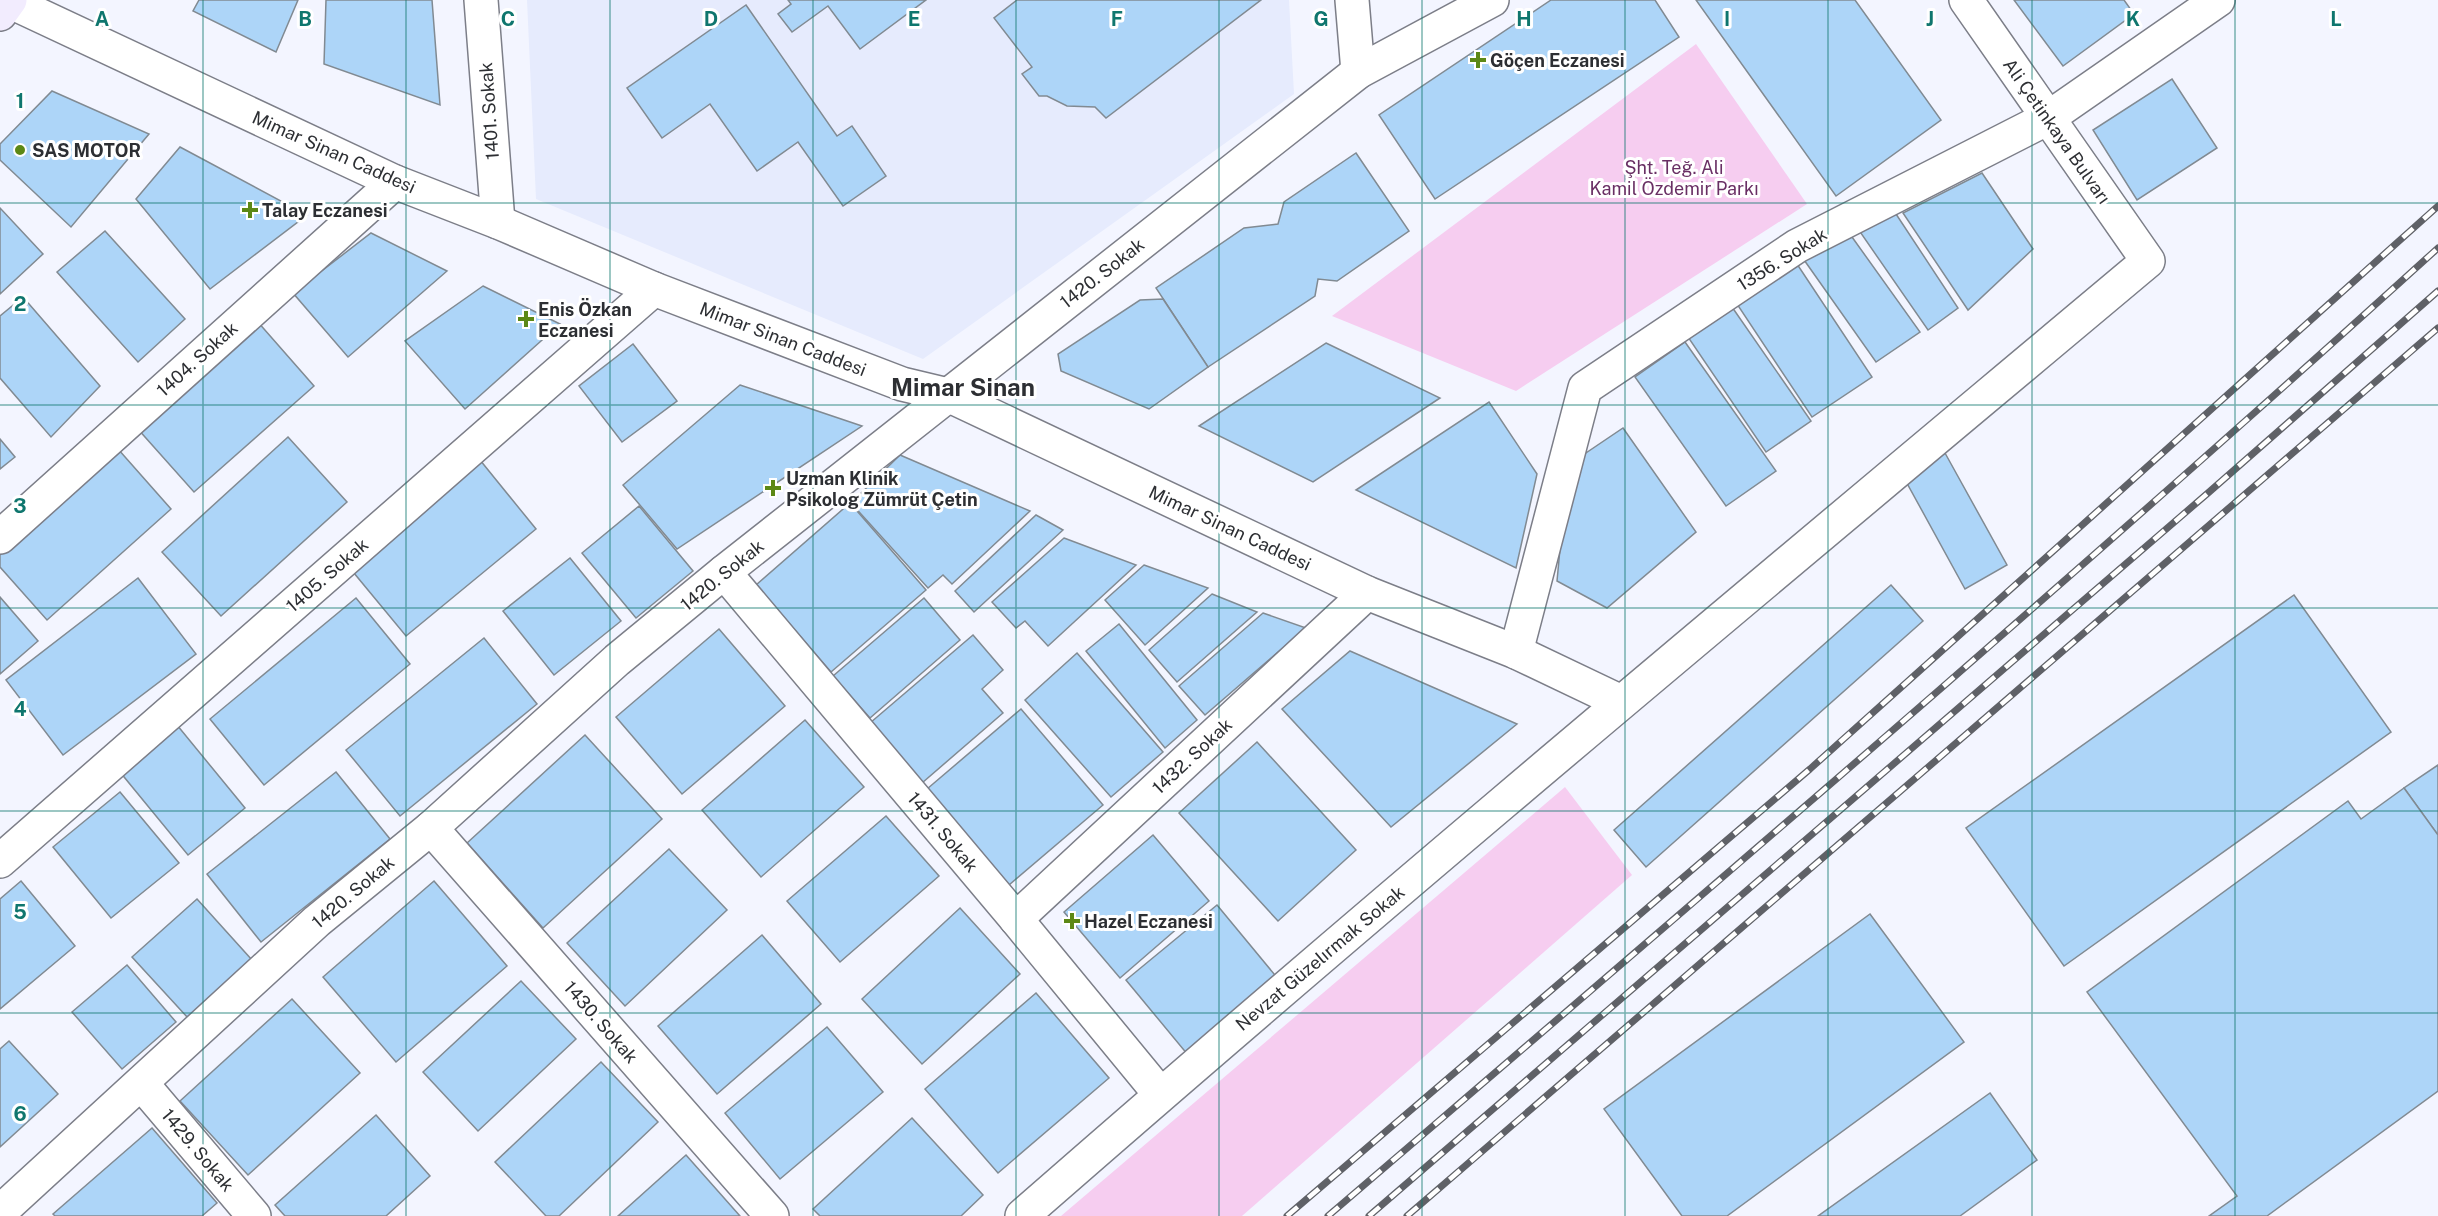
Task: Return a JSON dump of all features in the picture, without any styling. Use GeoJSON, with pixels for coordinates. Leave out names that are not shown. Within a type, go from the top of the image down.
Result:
{"type":"FeatureCollection","features":[{"type":"Feature","properties":{"kind":"street","name":"1401. Sokak"},"geometry":{"type":"LineString","coordinates":[[481,0],[498,222]]}},
{"type":"Feature","properties":{"kind":"street"},"geometry":{"type":"LineString","coordinates":[[1352,0],[1358,72]]}},
{"type":"Feature","properties":{"kind":"street","name":"1420. Sokak"},"geometry":{"type":"LineString","coordinates":[[0,1212],[317,921],[431,828],[618,660],[724,572],[1358,72],[1491,0]]}},
{"type":"Feature","properties":{"kind":"street","name":"Ali Çetinkaya Bulvarı"},"geometry":{"type":"LineString","coordinates":[[1966,0],[2148,261]]}},
{"type":"Feature","properties":{"kind":"street","name":"1356. Sokak"},"geometry":{"type":"LineString","coordinates":[[1516,652],[1585,388],[1797,246],[2049,118],[2217,0]]}},
{"type":"Feature","properties":{"kind":"street","name":"Mimar Sinan Caddesi"},"geometry":{"type":"LineString","coordinates":[[7,6],[395,182],[498,222],[654,290],[902,384],[948,395],[1367,593],[1516,652],[1622,702]]}},
{"type":"Feature","properties":{"kind":"street","name":"1404. Sokak"},"geometry":{"type":"LineString","coordinates":[[0,537],[395,182]]}},
{"type":"Feature","properties":{"kind":"street","name":"Nevzat Güzelırmak Sokak"},"geometry":{"type":"LineString","coordinates":[[1022,1216],[1160,1094],[1622,702],[2148,261]]}},
{"type":"Feature","properties":{"kind":"street","name":"1405. Sokak"},"geometry":{"type":"LineString","coordinates":[[0,861],[654,290]]}},
{"type":"Feature","properties":{"kind":"street","name":"1431. Sokak"},"geometry":{"type":"LineString","coordinates":[[724,572],[1160,1094]]}},
{"type":"Feature","properties":{"kind":"street","name":"1432. Sokak"},"geometry":{"type":"LineString","coordinates":[[1016,919],[1367,593]]}},
{"type":"Feature","properties":{"kind":"street","name":"1430. Sokak"},"geometry":{"type":"LineString","coordinates":[[431,828],[772,1216]]}},
{"type":"Feature","properties":{"kind":"street","name":"1429. Sokak"},"geometry":{"type":"LineString","coordinates":[[142,1084],[254,1216]]}},
{"type":"Feature","properties":{"kind":"shaded area"},"geometry":{"type":"Polygon","coordinates":[[[527,0],[1289,0],[1294,94],[923,359],[536,199],[527,0]]]}},
{"type":"Feature","properties":{"kind":"green space","name":"Şht. Teğ. Ali Kamil Özdemir Parkı"},"geometry":{"type":"Polygon","coordinates":[[[1696,44],[1807,204],[1516,391],[1332,316],[1696,44]]]}},
{"type":"Feature","properties":{"kind":"green space"},"geometry":{"type":"Polygon","coordinates":[[[1565,787],[1632,875],[1242,1216],[1061,1216],[1565,787]]]}},
{"type":"Feature","properties":{"kind":"building"},"geometry":{"type":"Polygon","coordinates":[[[199,0],[298,0],[276,52],[193,11],[199,0]]]}},
{"type":"Feature","properties":{"kind":"building"},"geometry":{"type":"Polygon","coordinates":[[[326,0],[432,0],[440,105],[324,64],[326,0]]]}},
{"type":"Feature","properties":{"kind":"building"},"geometry":{"type":"Polygon","coordinates":[[[788,0],[926,0],[860,49],[828,6],[792,32],[778,14],[791,4],[788,0]]]}},
{"type":"Feature","properties":{"kind":"building"},"geometry":{"type":"Polygon","coordinates":[[[1017,0],[1261,0],[1106,118],[1095,107],[1067,106],[1047,96],[1039,96],[1022,74],[1032,67],[994,18],[1017,0]]]}},
{"type":"Feature","properties":{"kind":"building"},"geometry":{"type":"Polygon","coordinates":[[[1551,0],[1655,0],[1679,37],[1435,199],[1379,115],[1551,0]]]}},
{"type":"Feature","properties":{"kind":"building"},"geometry":{"type":"Polygon","coordinates":[[[1696,0],[1855,0],[1941,120],[1836,196],[1696,0]]]}},
{"type":"Feature","properties":{"kind":"building"},"geometry":{"type":"Polygon","coordinates":[[[2014,0],[2124,0],[2134,14],[2063,66],[2014,0]]]}},
{"type":"Feature","properties":{"kind":"building"},"geometry":{"type":"Polygon","coordinates":[[[746,5],[837,136],[852,126],[886,176],[843,206],[798,142],[757,171],[710,104],[662,138],[627,88],[746,5]]]}},
{"type":"Feature","properties":{"kind":"building"},"geometry":{"type":"Polygon","coordinates":[[[2172,79],[2217,148],[2137,200],[2093,130],[2172,79]]]}},
{"type":"Feature","properties":{"kind":"building"},"geometry":{"type":"Polygon","coordinates":[[[52,91],[149,134],[71,227],[0,160],[0,144],[52,91]]]}},
{"type":"Feature","properties":{"kind":"building"},"geometry":{"type":"Polygon","coordinates":[[[180,147],[307,215],[210,289],[136,199],[180,147]]]}},
{"type":"Feature","properties":{"kind":"building"},"geometry":{"type":"Polygon","coordinates":[[[1356,153],[1409,231],[1337,281],[1318,279],[1315,296],[1208,367],[1156,288],[1244,228],[1278,224],[1284,202],[1356,153]]]}},
{"type":"Feature","properties":{"kind":"building"},"geometry":{"type":"Polygon","coordinates":[[[1982,173],[2033,249],[1968,310],[1903,213],[1982,173]]]}},
{"type":"Feature","properties":{"kind":"building"},"geometry":{"type":"Polygon","coordinates":[[[0,208],[43,254],[0,294],[0,208]]]}},
{"type":"Feature","properties":{"kind":"building"},"geometry":{"type":"Polygon","coordinates":[[[1896,214],[1958,308],[1928,330],[1856,226],[1896,214]]]}},
{"type":"Feature","properties":{"kind":"building"},"geometry":{"type":"Polygon","coordinates":[[[105,231],[185,319],[138,362],[57,272],[105,231]]]}},
{"type":"Feature","properties":{"kind":"building"},"geometry":{"type":"Polygon","coordinates":[[[371,233],[447,271],[348,357],[293,293],[371,233]]]}},
{"type":"Feature","properties":{"kind":"building"},"geometry":{"type":"Polygon","coordinates":[[[1852,237],[1920,332],[1876,362],[1802,257],[1852,237]]]}},
{"type":"Feature","properties":{"kind":"building"},"geometry":{"type":"Polygon","coordinates":[[[1795,261],[1872,377],[1812,417],[1735,301],[1795,261]]]}},
{"type":"Feature","properties":{"kind":"building"},"geometry":{"type":"Polygon","coordinates":[[[483,286],[560,324],[465,409],[405,341],[483,286]]]}},
{"type":"Feature","properties":{"kind":"building"},"geometry":{"type":"Polygon","coordinates":[[[23,297],[100,386],[51,437],[0,378],[0,316],[23,297]]]}},
{"type":"Feature","properties":{"kind":"building"},"geometry":{"type":"Polygon","coordinates":[[[1163,299],[1208,367],[1149,409],[1061,371],[1058,354],[1140,300],[1163,299]]]}},
{"type":"Feature","properties":{"kind":"building"},"geometry":{"type":"Polygon","coordinates":[[[1732,307],[1811,421],[1766,452],[1688,337],[1732,307]]]}},
{"type":"Feature","properties":{"kind":"building"},"geometry":{"type":"Polygon","coordinates":[[[257,321],[314,386],[194,492],[137,428],[257,321]]]}},
{"type":"Feature","properties":{"kind":"building"},"geometry":{"type":"Polygon","coordinates":[[[1685,342],[1776,471],[1726,506],[1635,377],[1685,342]]]}},
{"type":"Feature","properties":{"kind":"building"},"geometry":{"type":"Polygon","coordinates":[[[1326,343],[1440,398],[1313,482],[1199,426],[1326,343]]]}},
{"type":"Feature","properties":{"kind":"building"},"geometry":{"type":"Polygon","coordinates":[[[633,344],[677,401],[622,442],[579,386],[633,344]]]}},
{"type":"Feature","properties":{"kind":"building"},"geometry":{"type":"Polygon","coordinates":[[[740,385],[862,426],[677,549],[623,485],[740,385]]]}},
{"type":"Feature","properties":{"kind":"building"},"geometry":{"type":"Polygon","coordinates":[[[1489,402],[1537,474],[1516,568],[1356,490],[1489,402]]]}},
{"type":"Feature","properties":{"kind":"building"},"geometry":{"type":"Polygon","coordinates":[[[1623,428],[1696,532],[1607,608],[1557,581],[1567,474],[1580,457],[1623,428]]]}},
{"type":"Feature","properties":{"kind":"building"},"geometry":{"type":"Polygon","coordinates":[[[288,437],[347,502],[221,616],[162,552],[288,437]]]}},
{"type":"Feature","properties":{"kind":"building"},"geometry":{"type":"Polygon","coordinates":[[[0,439],[15,457],[0,469],[0,439]]]}},
{"type":"Feature","properties":{"kind":"building"},"geometry":{"type":"Polygon","coordinates":[[[118,449],[171,509],[47,620],[0,567],[0,555],[118,449]]]}},
{"type":"Feature","properties":{"kind":"building"},"geometry":{"type":"Polygon","coordinates":[[[1945,453],[2007,565],[1965,589],[1903,476],[1945,453]]]}},
{"type":"Feature","properties":{"kind":"building"},"geometry":{"type":"Polygon","coordinates":[[[900,455],[1030,511],[952,584],[943,575],[928,588],[851,503],[900,455]]]}},
{"type":"Feature","properties":{"kind":"building"},"geometry":{"type":"Polygon","coordinates":[[[480,460],[536,529],[406,636],[349,567],[480,460]]]}},
{"type":"Feature","properties":{"kind":"building"},"geometry":{"type":"Polygon","coordinates":[[[850,503],[926,590],[831,672],[756,585],[850,503]]]}},
{"type":"Feature","properties":{"kind":"building"},"geometry":{"type":"Polygon","coordinates":[[[639,506],[693,571],[636,618],[582,553],[639,506]]]}},
{"type":"Feature","properties":{"kind":"building"},"geometry":{"type":"Polygon","coordinates":[[[1036,515],[1063,530],[974,612],[955,591],[1036,515]]]}},
{"type":"Feature","properties":{"kind":"building"},"geometry":{"type":"Polygon","coordinates":[[[1064,538],[1136,565],[1048,646],[1025,621],[1016,628],[992,602],[1064,538]]]}},
{"type":"Feature","properties":{"kind":"building"},"geometry":{"type":"Polygon","coordinates":[[[570,558],[621,621],[554,675],[503,611],[570,558]]]}},
{"type":"Feature","properties":{"kind":"building"},"geometry":{"type":"Polygon","coordinates":[[[1144,565],[1208,588],[1145,645],[1105,600],[1144,565]]]}},
{"type":"Feature","properties":{"kind":"building"},"geometry":{"type":"Polygon","coordinates":[[[138,578],[196,654],[63,755],[6,680],[138,578]]]}},
{"type":"Feature","properties":{"kind":"building"},"geometry":{"type":"Polygon","coordinates":[[[1891,585],[1923,621],[1646,867],[1614,830],[1891,585]]]}},
{"type":"Feature","properties":{"kind":"building"},"geometry":{"type":"Polygon","coordinates":[[[1212,594],[1257,612],[1177,682],[1149,650],[1212,594]]]}},
{"type":"Feature","properties":{"kind":"building"},"geometry":{"type":"Polygon","coordinates":[[[2294,595],[2391,732],[2064,966],[1966,828],[2294,595]]]}},
{"type":"Feature","properties":{"kind":"building"},"geometry":{"type":"Polygon","coordinates":[[[0,597],[38,641],[0,674],[0,597]]]}},
{"type":"Feature","properties":{"kind":"building"},"geometry":{"type":"Polygon","coordinates":[[[356,598],[410,664],[264,785],[210,719],[356,598]]]}},
{"type":"Feature","properties":{"kind":"building"},"geometry":{"type":"Polygon","coordinates":[[[924,598],[960,640],[870,718],[833,676],[924,598]]]}},
{"type":"Feature","properties":{"kind":"building"},"geometry":{"type":"Polygon","coordinates":[[[1263,613],[1306,628],[1205,715],[1179,686],[1263,613]]]}},
{"type":"Feature","properties":{"kind":"building"},"geometry":{"type":"Polygon","coordinates":[[[1119,624],[1197,720],[1165,748],[1086,651],[1119,624]]]}},
{"type":"Feature","properties":{"kind":"building"},"geometry":{"type":"Polygon","coordinates":[[[719,629],[785,706],[682,794],[616,717],[719,629]]]}},
{"type":"Feature","properties":{"kind":"building"},"geometry":{"type":"Polygon","coordinates":[[[973,635],[1003,670],[982,689],[1003,713],[922,783],[870,723],[973,635]]]}},
{"type":"Feature","properties":{"kind":"building"},"geometry":{"type":"Polygon","coordinates":[[[484,638],[537,704],[400,816],[346,750],[484,638]]]}},
{"type":"Feature","properties":{"kind":"building"},"geometry":{"type":"Polygon","coordinates":[[[1350,651],[1517,724],[1391,827],[1282,709],[1350,651]]]}},
{"type":"Feature","properties":{"kind":"building"},"geometry":{"type":"Polygon","coordinates":[[[1077,653],[1163,752],[1111,797],[1025,700],[1077,653]]]}},
{"type":"Feature","properties":{"kind":"building"},"geometry":{"type":"Polygon","coordinates":[[[1021,709],[1103,805],[1009,885],[927,789],[1021,709]]]}},
{"type":"Feature","properties":{"kind":"building"},"geometry":{"type":"Polygon","coordinates":[[[805,720],[864,787],[761,877],[702,810],[805,720]]]}},
{"type":"Feature","properties":{"kind":"building"},"geometry":{"type":"Polygon","coordinates":[[[177,725],[245,808],[188,855],[120,772],[177,725]]]}},
{"type":"Feature","properties":{"kind":"building"},"geometry":{"type":"Polygon","coordinates":[[[585,735],[662,819],[543,928],[467,843],[585,735]]]}},
{"type":"Feature","properties":{"kind":"building"},"geometry":{"type":"Polygon","coordinates":[[[1257,742],[1356,850],[1278,921],[1179,813],[1257,742]]]}},
{"type":"Feature","properties":{"kind":"building"},"geometry":{"type":"Polygon","coordinates":[[[2438,765],[2438,835],[2404,788],[2438,765]]]}},
{"type":"Feature","properties":{"kind":"building"},"geometry":{"type":"Polygon","coordinates":[[[336,772],[390,839],[261,942],[207,874],[336,772]]]}},
{"type":"Feature","properties":{"kind":"building"},"geometry":{"type":"Polygon","coordinates":[[[2404,788],[2438,835],[2438,1091],[2267,1216],[2209,1216],[2237,1196],[2087,992],[2348,801],[2361,819],[2404,788]]]}},
{"type":"Feature","properties":{"kind":"building"},"geometry":{"type":"Polygon","coordinates":[[[120,792],[179,863],[111,918],[53,847],[120,792]]]}},
{"type":"Feature","properties":{"kind":"building"},"geometry":{"type":"Polygon","coordinates":[[[886,816],[939,876],[840,962],[787,901],[886,816]]]}},
{"type":"Feature","properties":{"kind":"building"},"geometry":{"type":"Polygon","coordinates":[[[1153,835],[1209,901],[1120,978],[1064,912],[1153,835]]]}},
{"type":"Feature","properties":{"kind":"building"},"geometry":{"type":"Polygon","coordinates":[[[669,849],[727,910],[625,1006],[567,943],[669,849]]]}},
{"type":"Feature","properties":{"kind":"building"},"geometry":{"type":"Polygon","coordinates":[[[21,881],[75,946],[0,1009],[0,899],[21,881]]]}},
{"type":"Feature","properties":{"kind":"building"},"geometry":{"type":"Polygon","coordinates":[[[434,881],[507,966],[396,1062],[323,977],[434,881]]]}},
{"type":"Feature","properties":{"kind":"building"},"geometry":{"type":"Polygon","coordinates":[[[197,899],[252,960],[188,1018],[132,957],[197,899]]]}},
{"type":"Feature","properties":{"kind":"building"},"geometry":{"type":"Polygon","coordinates":[[[1217,905],[1279,980],[1188,1055],[1126,980],[1217,905]]]}},
{"type":"Feature","properties":{"kind":"building"},"geometry":{"type":"Polygon","coordinates":[[[960,908],[1020,974],[922,1064],[862,999],[960,908]]]}},
{"type":"Feature","properties":{"kind":"building"},"geometry":{"type":"Polygon","coordinates":[[[1870,914],[1964,1042],[1727,1216],[1682,1216],[1604,1109],[1870,914]]]}},
{"type":"Feature","properties":{"kind":"building"},"geometry":{"type":"Polygon","coordinates":[[[762,935],[821,1004],[717,1094],[658,1026],[762,935]]]}},
{"type":"Feature","properties":{"kind":"building"},"geometry":{"type":"Polygon","coordinates":[[[127,965],[176,1022],[122,1069],[72,1012],[127,965]]]}},
{"type":"Feature","properties":{"kind":"building"},"geometry":{"type":"Polygon","coordinates":[[[521,981],[576,1039],[478,1131],[423,1072],[521,981]]]}},
{"type":"Feature","properties":{"kind":"building"},"geometry":{"type":"Polygon","coordinates":[[[1036,993],[1109,1078],[998,1173],[925,1089],[1036,993]]]}},
{"type":"Feature","properties":{"kind":"building"},"geometry":{"type":"Polygon","coordinates":[[[292,999],[360,1073],[248,1175],[180,1101],[292,999]]]}},
{"type":"Feature","properties":{"kind":"building"},"geometry":{"type":"Polygon","coordinates":[[[827,1027],[883,1092],[780,1179],[725,1113],[827,1027]]]}},
{"type":"Feature","properties":{"kind":"building"},"geometry":{"type":"Polygon","coordinates":[[[9,1041],[58,1094],[0,1147],[0,1049],[9,1041]]]}},
{"type":"Feature","properties":{"kind":"building"},"geometry":{"type":"Polygon","coordinates":[[[601,1062],[658,1122],[559,1216],[546,1216],[495,1162],[601,1062]]]}},
{"type":"Feature","properties":{"kind":"building"},"geometry":{"type":"Polygon","coordinates":[[[1990,1093],[2037,1160],[1960,1216],[1818,1216],[1990,1093]]]}},
{"type":"Feature","properties":{"kind":"building"},"geometry":{"type":"Polygon","coordinates":[[[376,1115],[430,1176],[386,1216],[285,1216],[275,1205],[376,1115]]]}},
{"type":"Feature","properties":{"kind":"building"},"geometry":{"type":"Polygon","coordinates":[[[912,1118],[983,1195],[961,1216],[820,1216],[813,1209],[912,1118]]]}},
{"type":"Feature","properties":{"kind":"building"},"geometry":{"type":"Polygon","coordinates":[[[152,1128],[217,1203],[202,1216],[55,1216],[53,1214],[152,1128]]]}},
{"type":"Feature","properties":{"kind":"building"},"geometry":{"type":"Polygon","coordinates":[[[686,1155],[740,1216],[618,1216],[686,1155]]]}},
{"type":"Feature","properties":{"kind":"railway"},"geometry":{"type":"LineString","coordinates":[[1287,1216],[1810,769],[2438,206]]}},
{"type":"Feature","properties":{"kind":"railway"},"geometry":{"type":"LineString","coordinates":[[1328,1216],[2025,615],[2438,248]]}},
{"type":"Feature","properties":{"kind":"railway"},"geometry":{"type":"LineString","coordinates":[[1369,1216],[2208,493],[2438,291]]}},
{"type":"Feature","properties":{"kind":"railway"},"geometry":{"type":"LineString","coordinates":[[1407,1216],[2438,328]]}},
{"type":"Feature","properties":{"kind":"place","name":"Göçen Eczanesi"},"geometry":{"type":"Point","coordinates":[1478,60]}},
{"type":"Feature","properties":{"kind":"place","name":"SAS MOTOR"},"geometry":{"type":"Point","coordinates":[20,150]}},
{"type":"Feature","properties":{"kind":"place","name":"Talay Eczanesi"},"geometry":{"type":"Point","coordinates":[250,210]}},
{"type":"Feature","properties":{"kind":"place","name":"Enis Özkan Eczanesi"},"geometry":{"type":"Point","coordinates":[526,319]}},
{"type":"Feature","properties":{"kind":"place","name":"Uzman Klinik Psikolog Zümrüt Çetin"},"geometry":{"type":"Point","coordinates":[773,488]}},
{"type":"Feature","properties":{"kind":"place","name":"Hazel Eczanesi"},"geometry":{"type":"Point","coordinates":[1072,921]}},
{"type":"Feature","properties":{"kind":"district","name":"Mimar Sinan"},"geometry":{"type":"Point","coordinates":[963,387]}}]}
